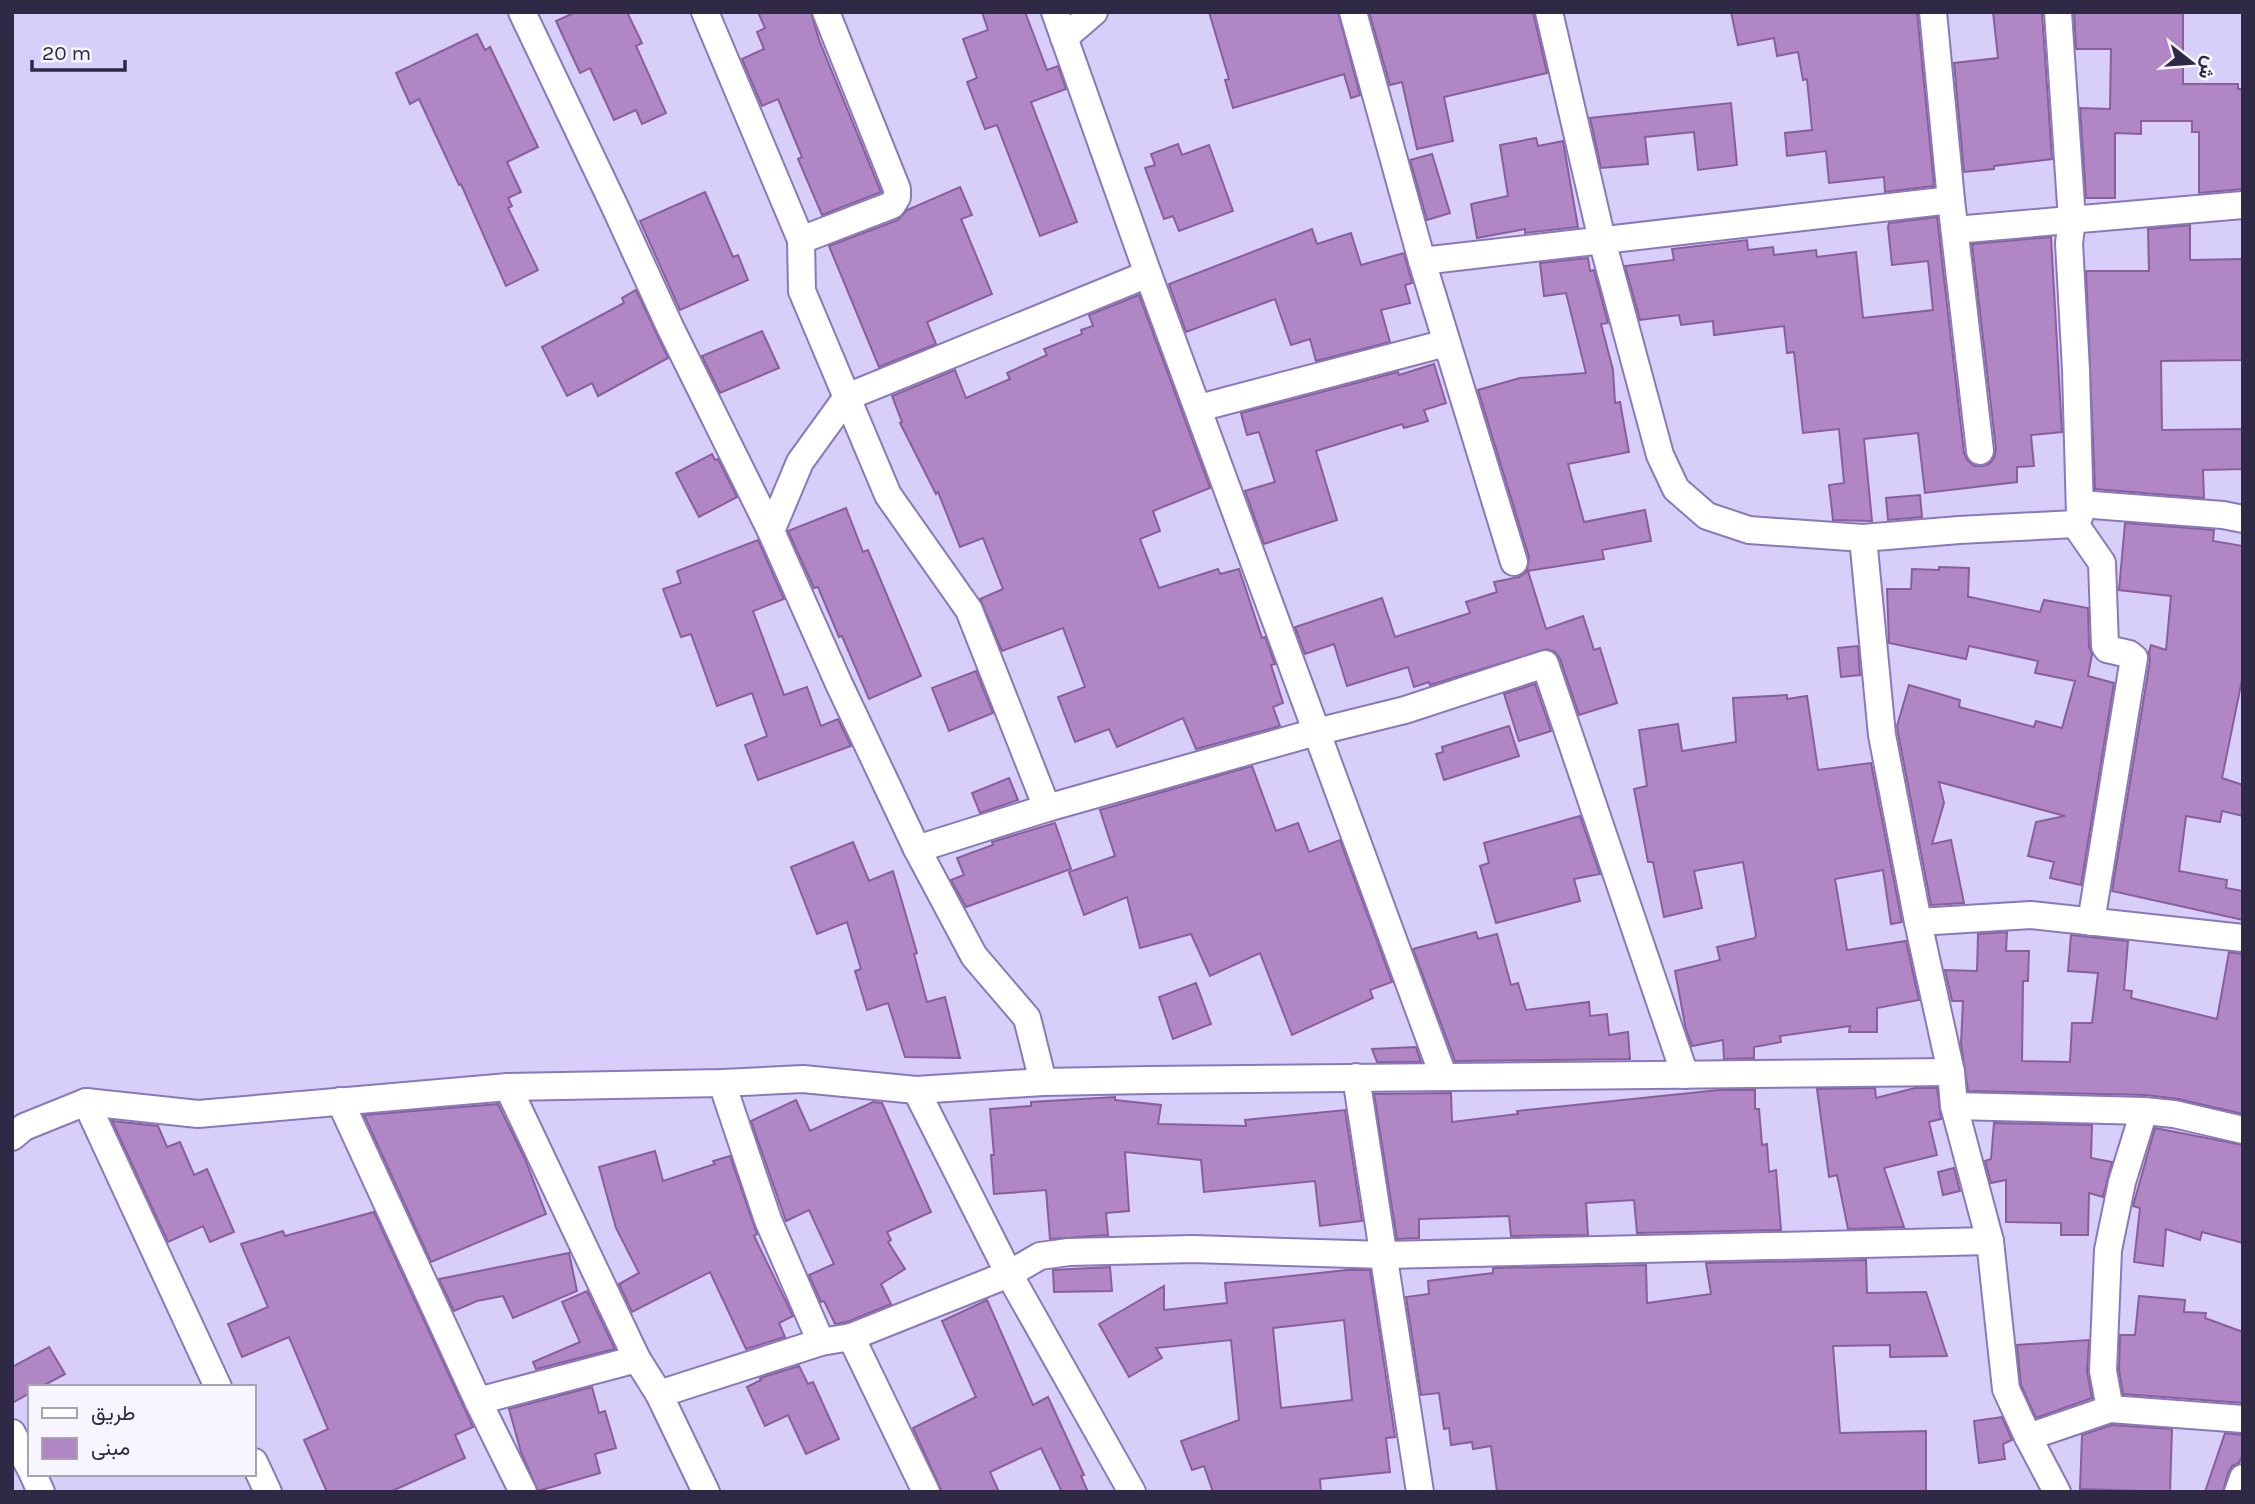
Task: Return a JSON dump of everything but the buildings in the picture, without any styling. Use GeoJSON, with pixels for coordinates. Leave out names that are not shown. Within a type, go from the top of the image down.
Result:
{"type":"FeatureCollection","features":[{"type":"Feature","properties":{"kind":"street"},"geometry":{"type":"LineString","coordinates":[[522,12],[670,327],[771,531],[839,684],[918,849],[974,956],[1027,1018],[1043,1082]]}},
{"type":"Feature","properties":{"kind":"street"},"geometry":{"type":"LineString","coordinates":[[705,12],[801,240],[802,291],[888,495],[969,610],[1047,808]]}},
{"type":"Feature","properties":{"kind":"street"},"geometry":{"type":"LineString","coordinates":[[801,240],[892,205],[897,197],[897,189],[826,12]]}},
{"type":"Feature","properties":{"kind":"street"},"geometry":{"type":"LineString","coordinates":[[1055,12],[1148,274],[1443,1075]]}},
{"type":"Feature","properties":{"kind":"street"},"geometry":{"type":"LineString","coordinates":[[1064,38],[1094,12]]}},
{"type":"Feature","properties":{"kind":"street"},"geometry":{"type":"LineString","coordinates":[[1353,12],[1446,343],[1514,562]]}},
{"type":"Feature","properties":{"kind":"street"},"geometry":{"type":"LineString","coordinates":[[1549,12],[1602,240],[1660,455],[1676,489],[1707,516],[1749,530],[1863,538],[1959,530],[2078,514],[2223,515],[2243,519]]}},
{"type":"Feature","properties":{"kind":"street"},"geometry":{"type":"LineString","coordinates":[[1933,12],[1951,200],[1980,451]]}},
{"type":"Feature","properties":{"kind":"street"},"geometry":{"type":"LineString","coordinates":[[2057,12],[2072,220],[2069,243],[2078,514],[2102,564],[2105,646],[2107,649],[2129,653],[2134,658],[2091,922]]}},
{"type":"Feature","properties":{"kind":"street"},"geometry":{"type":"LineString","coordinates":[[1422,261],[1951,200]]}},
{"type":"Feature","properties":{"kind":"street"},"geometry":{"type":"LineString","coordinates":[[1955,230],[2243,205]]}},
{"type":"Feature","properties":{"kind":"street"},"geometry":{"type":"LineString","coordinates":[[771,531],[800,462],[847,397],[1148,274]]}},
{"type":"Feature","properties":{"kind":"street"},"geometry":{"type":"LineString","coordinates":[[1199,408],[1446,343]]}},
{"type":"Feature","properties":{"kind":"street"},"geometry":{"type":"LineString","coordinates":[[1863,538],[1882,735],[1918,922],[1951,1072],[1954,1105],[1990,1241],[2007,1389],[2057,1492]]}},
{"type":"Feature","properties":{"kind":"street"},"geometry":{"type":"LineString","coordinates":[[918,849],[1047,808],[1316,732],[1405,710],[1545,664],[1685,1075]]}},
{"type":"Feature","properties":{"kind":"street"},"geometry":{"type":"LineString","coordinates":[[1918,922],[2031,915],[2243,938]]}},
{"type":"Feature","properties":{"kind":"street"},"geometry":{"type":"LineString","coordinates":[[12,1137],[24,1127],[86,1102],[198,1114],[508,1087],[803,1079],[916,1090],[1043,1082],[1443,1075],[1951,1072]]}},
{"type":"Feature","properties":{"kind":"street"},"geometry":{"type":"LineString","coordinates":[[1356,1077],[1420,1492]]}},
{"type":"Feature","properties":{"kind":"street"},"geometry":{"type":"LineString","coordinates":[[722,1083],[768,1220],[821,1342]]}},
{"type":"Feature","properties":{"kind":"street"},"geometry":{"type":"LineString","coordinates":[[508,1087],[637,1359],[659,1395],[706,1492]]}},
{"type":"Feature","properties":{"kind":"street"},"geometry":{"type":"LineString","coordinates":[[916,1090],[1009,1274],[1132,1492]]}},
{"type":"Feature","properties":{"kind":"street"},"geometry":{"type":"LineString","coordinates":[[340,1101],[478,1401],[523,1492]]}},
{"type":"Feature","properties":{"kind":"street"},"geometry":{"type":"LineString","coordinates":[[86,1102],[217,1385]]}},
{"type":"Feature","properties":{"kind":"street"},"geometry":{"type":"LineString","coordinates":[[1954,1105],[2144,1111],[2174,1114],[2243,1130]]}},
{"type":"Feature","properties":{"kind":"street"},"geometry":{"type":"LineString","coordinates":[[2110,1409],[2104,1371],[2108,1250],[2122,1182],[2144,1111]]}},
{"type":"Feature","properties":{"kind":"street"},"geometry":{"type":"LineString","coordinates":[[659,1395],[821,1342],[851,1337],[1009,1274],[1040,1256],[1069,1252],[1193,1249],[1385,1255],[1990,1241]]}},
{"type":"Feature","properties":{"kind":"street"},"geometry":{"type":"LineString","coordinates":[[851,1337],[926,1492]]}},
{"type":"Feature","properties":{"kind":"street"},"geometry":{"type":"LineString","coordinates":[[478,1401],[637,1359]]}},
{"type":"Feature","properties":{"kind":"street"},"geometry":{"type":"LineString","coordinates":[[2028,1437],[2110,1409],[2243,1419]]}},
{"type":"Feature","properties":{"kind":"street"},"geometry":{"type":"LineString","coordinates":[[12,1433],[28,1464]]}},
{"type":"Feature","properties":{"kind":"street"},"geometry":{"type":"LineString","coordinates":[[256,1466],[268,1492]]}},
{"type":"Feature","properties":{"kind":"street"},"geometry":{"type":"LineString","coordinates":[[34,1476],[41,1492]]}},
{"type":"Feature","properties":{"kind":"street"},"geometry":{"type":"LineString","coordinates":[[2238,1492],[2243,1478]]}}]}
